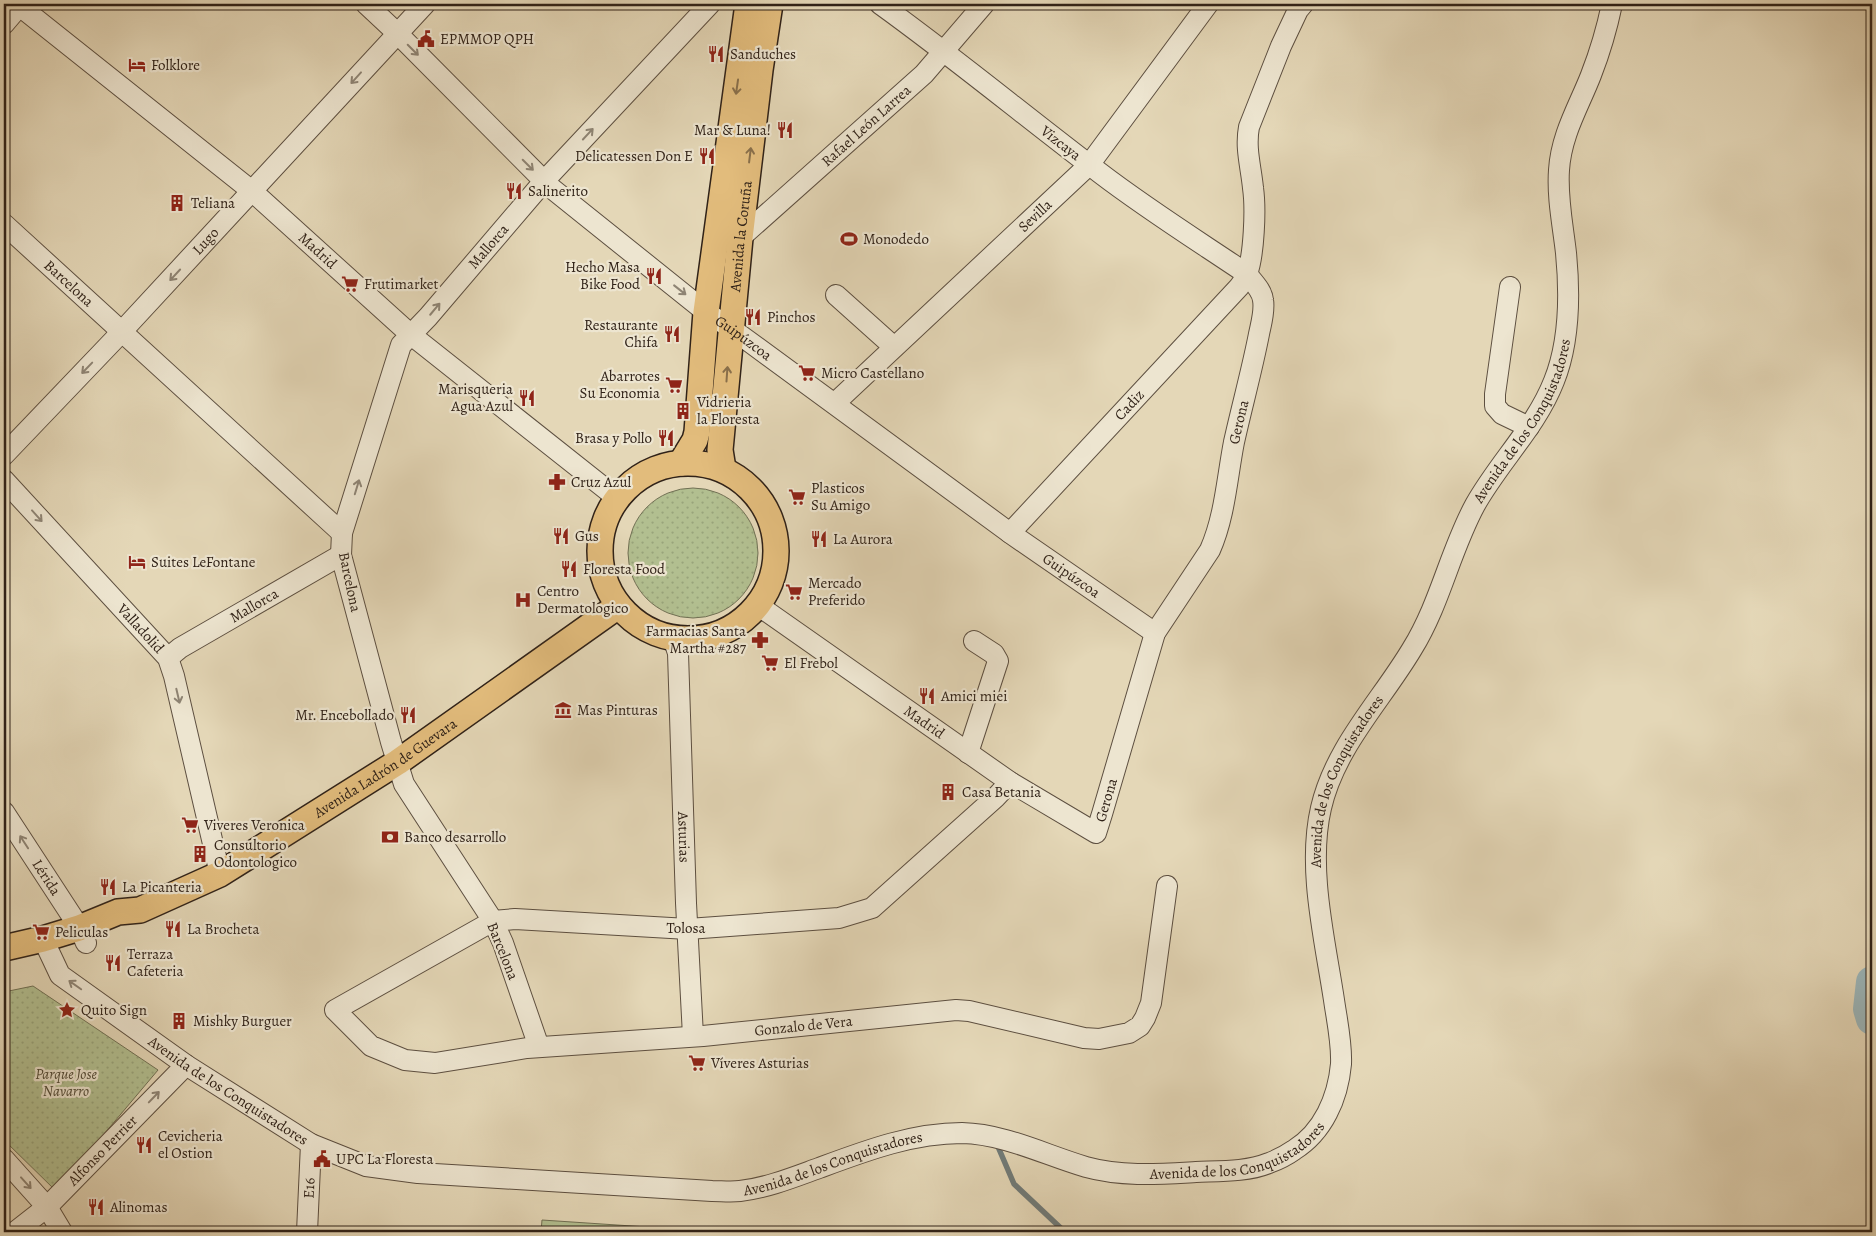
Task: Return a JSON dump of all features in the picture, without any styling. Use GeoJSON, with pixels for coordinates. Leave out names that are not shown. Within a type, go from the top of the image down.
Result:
{"type":"FeatureCollection","features":[{"type":"Feature","properties":{"kind":"main road","name":"Avenida la Coruña"},"geometry":{"type":"LineString","coordinates":[[682,463],[695,440],[697,432],[706,312],[748,4]]}},
{"type":"Feature","properties":{"kind":"main road","name":"Avenida la Coruña"},"geometry":{"type":"LineString","coordinates":[[722,469],[720,450],[740,238],[760,70],[770,4]]}},
{"type":"Feature","properties":{"kind":"main road"},"geometry":{"type":"LineString","coordinates":[[682,463],[705,464],[722,469],[737,477],[756,494],[770,514],[776,537],[777,561],[771,585],[758,606],[735,627],[705,638],[673,638],[650,631],[631,619],[618,606],[603,577],[599,550],[604,522],[617,498],[646,474],[682,463]]}},
{"type":"Feature","properties":{"kind":"main road","name":"Avenida Ladrón de Guevara"},"geometry":{"type":"LineString","coordinates":[[4,964],[46,947],[83,936],[118,912],[140,910],[220,874],[398,762],[618,606]]}},
{"type":"Feature","properties":{"kind":"main road","name":"Avenida Ladrón de Guevara"},"geometry":{"type":"LineString","coordinates":[[4,948],[46,947]]}},
{"type":"Feature","properties":{"kind":"street"},"geometry":{"type":"LineString","coordinates":[[4,24],[19,4]]}},
{"type":"Feature","properties":{"kind":"street","name":"Madrid"},"geometry":{"type":"LineString","coordinates":[[19,4],[253,192],[410,334],[617,498]]}},
{"type":"Feature","properties":{"kind":"street","name":"Guipúzcoa"},"geometry":{"type":"LineString","coordinates":[[366,4],[550,187],[706,312],[732,328],[1010,533],[1155,634]]}},
{"type":"Feature","properties":{"kind":"street","name":"Lugo"},"geometry":{"type":"LineString","coordinates":[[4,455],[253,192],[425,4]]}},
{"type":"Feature","properties":{"kind":"street","name":"Mallorca"},"geometry":{"type":"LineString","coordinates":[[342,533],[401,345],[431,313],[545,180],[710,4]]}},
{"type":"Feature","properties":{"kind":"street","name":"Vizcaya"},"geometry":{"type":"LineString","coordinates":[[880,4],[944,51],[1089,165],[1247,274]]}},
{"type":"Feature","properties":{"kind":"street","name":"Rafael León Larrea"},"geometry":{"type":"LineString","coordinates":[[740,238],[924,74],[984,4]]}},
{"type":"Feature","properties":{"kind":"street","name":"Sevilla"},"geometry":{"type":"LineString","coordinates":[[835,403],[1089,165],[1208,4]]}},
{"type":"Feature","properties":{"kind":"street"},"geometry":{"type":"LineString","coordinates":[[1247,274],[1254,232],[1255,204],[1247,153],[1249,127],[1280,46],[1298,10],[1303,4]]}},
{"type":"Feature","properties":{"kind":"street","name":"Avenida de los Conquistadores"},"geometry":{"type":"LineString","coordinates":[[46,947],[60,975],[186,1064],[311,1144],[366,1166],[418,1173],[712,1191],[741,1191],[778,1183],[886,1144],[932,1135],[962,1133],[993,1136],[1091,1168],[1150,1174],[1235,1170],[1267,1164],[1297,1149],[1322,1123],[1336,1093],[1341,1062],[1316,872],[1316,843],[1321,809],[1329,780],[1344,750],[1414,646],[1428,618],[1477,501],[1529,427],[1554,382],[1562,356],[1567,321],[1568,280],[1560,204],[1559,172],[1562,146],[1571,119],[1591,74],[1612,4]]}},
{"type":"Feature","properties":{"kind":"street","name":"Barcelona"},"geometry":{"type":"LineString","coordinates":[[4,224],[121,333],[342,533],[341,555],[404,784],[493,921],[503,943],[539,1047]]}},
{"type":"Feature","properties":{"kind":"street","name":"Cadiz"},"geometry":{"type":"LineString","coordinates":[[1010,533],[1232,294],[1247,274]]}},
{"type":"Feature","properties":{"kind":"street","name":"Gerona"},"geometry":{"type":"LineString","coordinates":[[1096,833],[1155,634],[1210,550],[1220,523],[1234,442],[1263,312],[1263,300],[1260,291],[1247,274]]}},
{"type":"Feature","properties":{"kind":"street"},"geometry":{"type":"LineString","coordinates":[[1510,288],[1495,394],[1495,406],[1502,414],[1529,427]]}},
{"type":"Feature","properties":{"kind":"street"},"geometry":{"type":"LineString","coordinates":[[836,296],[894,348]]}},
{"type":"Feature","properties":{"kind":"street","name":"Valladolid"},"geometry":{"type":"LineString","coordinates":[[4,480],[168,658],[174,676],[220,874]]}},
{"type":"Feature","properties":{"kind":"street","name":"Mallorca"},"geometry":{"type":"LineString","coordinates":[[168,658],[180,648],[341,555]]}},
{"type":"Feature","properties":{"kind":"street","name":"Madrid"},"geometry":{"type":"LineString","coordinates":[[758,606],[1010,782],[1096,833]]}},
{"type":"Feature","properties":{"kind":"street","name":"Asturias"},"geometry":{"type":"LineString","coordinates":[[673,638],[678,653],[693,1036]]}},
{"type":"Feature","properties":{"kind":"street"},"geometry":{"type":"LineString","coordinates":[[968,752],[997,665],[997,657],[974,640]]}},
{"type":"Feature","properties":{"kind":"street","name":"Tolosa"},"geometry":{"type":"LineString","coordinates":[[335,1010],[493,921],[515,919],[688,930],[839,918],[852,915],[872,908],[1010,782]]}},
{"type":"Feature","properties":{"kind":"street","name":"Lérida"},"geometry":{"type":"LineString","coordinates":[[4,812],[83,936]]}},
{"type":"Feature","properties":{"kind":"street","name":"Gonzalo de Vera"},"geometry":{"type":"LineString","coordinates":[[335,1010],[371,1046],[405,1060],[436,1063],[539,1047],[693,1036],[956,1010],[969,1011],[1084,1038],[1114,1037],[1129,1033],[1140,1026],[1146,1018],[1150,1003],[1167,886]]}},
{"type":"Feature","properties":{"kind":"street","name":"Alfonso Perrier"},"geometry":{"type":"LineString","coordinates":[[14,1232],[47,1207],[186,1064]]}},
{"type":"Feature","properties":{"kind":"street","name":"E16"},"geometry":{"type":"LineString","coordinates":[[308,1232],[311,1144]]}},
{"type":"Feature","properties":{"kind":"street"},"geometry":{"type":"LineString","coordinates":[[4,1159],[47,1207],[62,1232]]}},
{"type":"Feature","properties":{"kind":"green space"},"geometry":{"type":"Polygon","coordinates":[[[693,488],[706,489],[718,493],[739,507],[753,528],[757,540],[757,566],[753,578],[739,599],[718,613],[706,617],[693,618],[680,617],[668,613],[647,599],[633,578],[629,566],[628,553],[629,540],[633,528],[647,507],[668,493],[680,489],[693,488]]]}},
{"type":"Feature","properties":{"kind":"green space","name":"Parque Jose Navarro"},"geometry":{"type":"Polygon","coordinates":[[[33,986],[158,1070],[56,1191],[4,1140],[4,992],[33,986]]]}},
{"type":"Feature","properties":{"kind":"green space"},"geometry":{"type":"Polygon","coordinates":[[[542,1220],[722,1232],[541,1232],[542,1220]]]}},
{"type":"Feature","properties":{"kind":"waterway"},"geometry":{"type":"LineString","coordinates":[[1872,982],[1869,1009],[1872,1019]]}},
{"type":"Feature","properties":{"kind":"waterway"},"geometry":{"type":"LineString","coordinates":[[996,1142],[1014,1184],[1065,1232]]}},
{"type":"Feature","properties":{"kind":"place","name":"EPMMOP QPH"},"geometry":{"type":"Point","coordinates":[426,39]}},
{"type":"Feature","properties":{"kind":"place","name":"Sanduches"},"geometry":{"type":"Point","coordinates":[716,54]}},
{"type":"Feature","properties":{"kind":"place","name":"Folklore"},"geometry":{"type":"Point","coordinates":[137,65]}},
{"type":"Feature","properties":{"kind":"place","name":"Mar & Luna!"},"geometry":{"type":"Point","coordinates":[785,130]}},
{"type":"Feature","properties":{"kind":"place","name":"Delicatessen Don E"},"geometry":{"type":"Point","coordinates":[707,156]}},
{"type":"Feature","properties":{"kind":"place","name":"Salinerito"},"geometry":{"type":"Point","coordinates":[514,191]}},
{"type":"Feature","properties":{"kind":"place","name":"Teliana"},"geometry":{"type":"Point","coordinates":[177,203]}},
{"type":"Feature","properties":{"kind":"place","name":"Monodedo"},"geometry":{"type":"Point","coordinates":[849,239]}},
{"type":"Feature","properties":{"kind":"place","name":"Hecho Masa Bike Food"},"geometry":{"type":"Point","coordinates":[654,276]}},
{"type":"Feature","properties":{"kind":"place","name":"Frutimarket"},"geometry":{"type":"Point","coordinates":[350,284]}},
{"type":"Feature","properties":{"kind":"place","name":"Pinchos"},"geometry":{"type":"Point","coordinates":[753,317]}},
{"type":"Feature","properties":{"kind":"place","name":"Restaurante Chifa"},"geometry":{"type":"Point","coordinates":[672,334]}},
{"type":"Feature","properties":{"kind":"place","name":"Micro Castellano"},"geometry":{"type":"Point","coordinates":[807,373]}},
{"type":"Feature","properties":{"kind":"place","name":"Abarrotes Su Economia"},"geometry":{"type":"Point","coordinates":[674,385]}},
{"type":"Feature","properties":{"kind":"place","name":"Marisqueria Agua Azul"},"geometry":{"type":"Point","coordinates":[527,398]}},
{"type":"Feature","properties":{"kind":"place","name":"Vidrieria la Floresta"},"geometry":{"type":"Point","coordinates":[683,411]}},
{"type":"Feature","properties":{"kind":"place","name":"Brasa y Pollo"},"geometry":{"type":"Point","coordinates":[666,438]}},
{"type":"Feature","properties":{"kind":"place","name":"Cruz Azul"},"geometry":{"type":"Point","coordinates":[557,482]}},
{"type":"Feature","properties":{"kind":"place","name":"Plasticos Su Amigo"},"geometry":{"type":"Point","coordinates":[797,497]}},
{"type":"Feature","properties":{"kind":"place","name":"Gus"},"geometry":{"type":"Point","coordinates":[561,536]}},
{"type":"Feature","properties":{"kind":"place","name":"La Aurora"},"geometry":{"type":"Point","coordinates":[819,539]}},
{"type":"Feature","properties":{"kind":"place","name":"Suites LeFontane"},"geometry":{"type":"Point","coordinates":[137,562]}},
{"type":"Feature","properties":{"kind":"place","name":"Floresta Food"},"geometry":{"type":"Point","coordinates":[569,569]}},
{"type":"Feature","properties":{"kind":"place","name":"Mercado Preferido"},"geometry":{"type":"Point","coordinates":[794,592]}},
{"type":"Feature","properties":{"kind":"place","name":"Centro Dermatologico"},"geometry":{"type":"Point","coordinates":[523,600]}},
{"type":"Feature","properties":{"kind":"place","name":"Farmacias Santa Martha #287"},"geometry":{"type":"Point","coordinates":[760,640]}},
{"type":"Feature","properties":{"kind":"place","name":"El Frebol"},"geometry":{"type":"Point","coordinates":[770,663]}},
{"type":"Feature","properties":{"kind":"place","name":"Amici miei"},"geometry":{"type":"Point","coordinates":[927,696]}},
{"type":"Feature","properties":{"kind":"place","name":"Mas Pinturas"},"geometry":{"type":"Point","coordinates":[563,710]}},
{"type":"Feature","properties":{"kind":"place","name":"Mr. Encebollado"},"geometry":{"type":"Point","coordinates":[408,715]}},
{"type":"Feature","properties":{"kind":"place","name":"Casa Betania"},"geometry":{"type":"Point","coordinates":[948,792]}},
{"type":"Feature","properties":{"kind":"place","name":"Viveres Veronica"},"geometry":{"type":"Point","coordinates":[190,825]}},
{"type":"Feature","properties":{"kind":"place","name":"Banco desarrollo"},"geometry":{"type":"Point","coordinates":[390,837]}},
{"type":"Feature","properties":{"kind":"place","name":"Consultorio Odontologico"},"geometry":{"type":"Point","coordinates":[200,854]}},
{"type":"Feature","properties":{"kind":"place","name":"La Picanteria"},"geometry":{"type":"Point","coordinates":[108,887]}},
{"type":"Feature","properties":{"kind":"place","name":"La Brocheta"},"geometry":{"type":"Point","coordinates":[173,929]}},
{"type":"Feature","properties":{"kind":"place","name":"Peliculas"},"geometry":{"type":"Point","coordinates":[41,932]}},
{"type":"Feature","properties":{"kind":"place","name":"Terraza Cafeteria"},"geometry":{"type":"Point","coordinates":[113,963]}},
{"type":"Feature","properties":{"kind":"place","name":"Quito Sign"},"geometry":{"type":"Point","coordinates":[67,1010]}},
{"type":"Feature","properties":{"kind":"place","name":"Mishky Burguer"},"geometry":{"type":"Point","coordinates":[179,1021]}},
{"type":"Feature","properties":{"kind":"place","name":"Víveres Asturias"},"geometry":{"type":"Point","coordinates":[697,1063]}},
{"type":"Feature","properties":{"kind":"place","name":"Cevicheria el Ostion"},"geometry":{"type":"Point","coordinates":[144,1145]}},
{"type":"Feature","properties":{"kind":"place","name":"UPC La Floresta"},"geometry":{"type":"Point","coordinates":[322,1159]}},
{"type":"Feature","properties":{"kind":"place","name":"Alinomas"},"geometry":{"type":"Point","coordinates":[96,1207]}}]}
